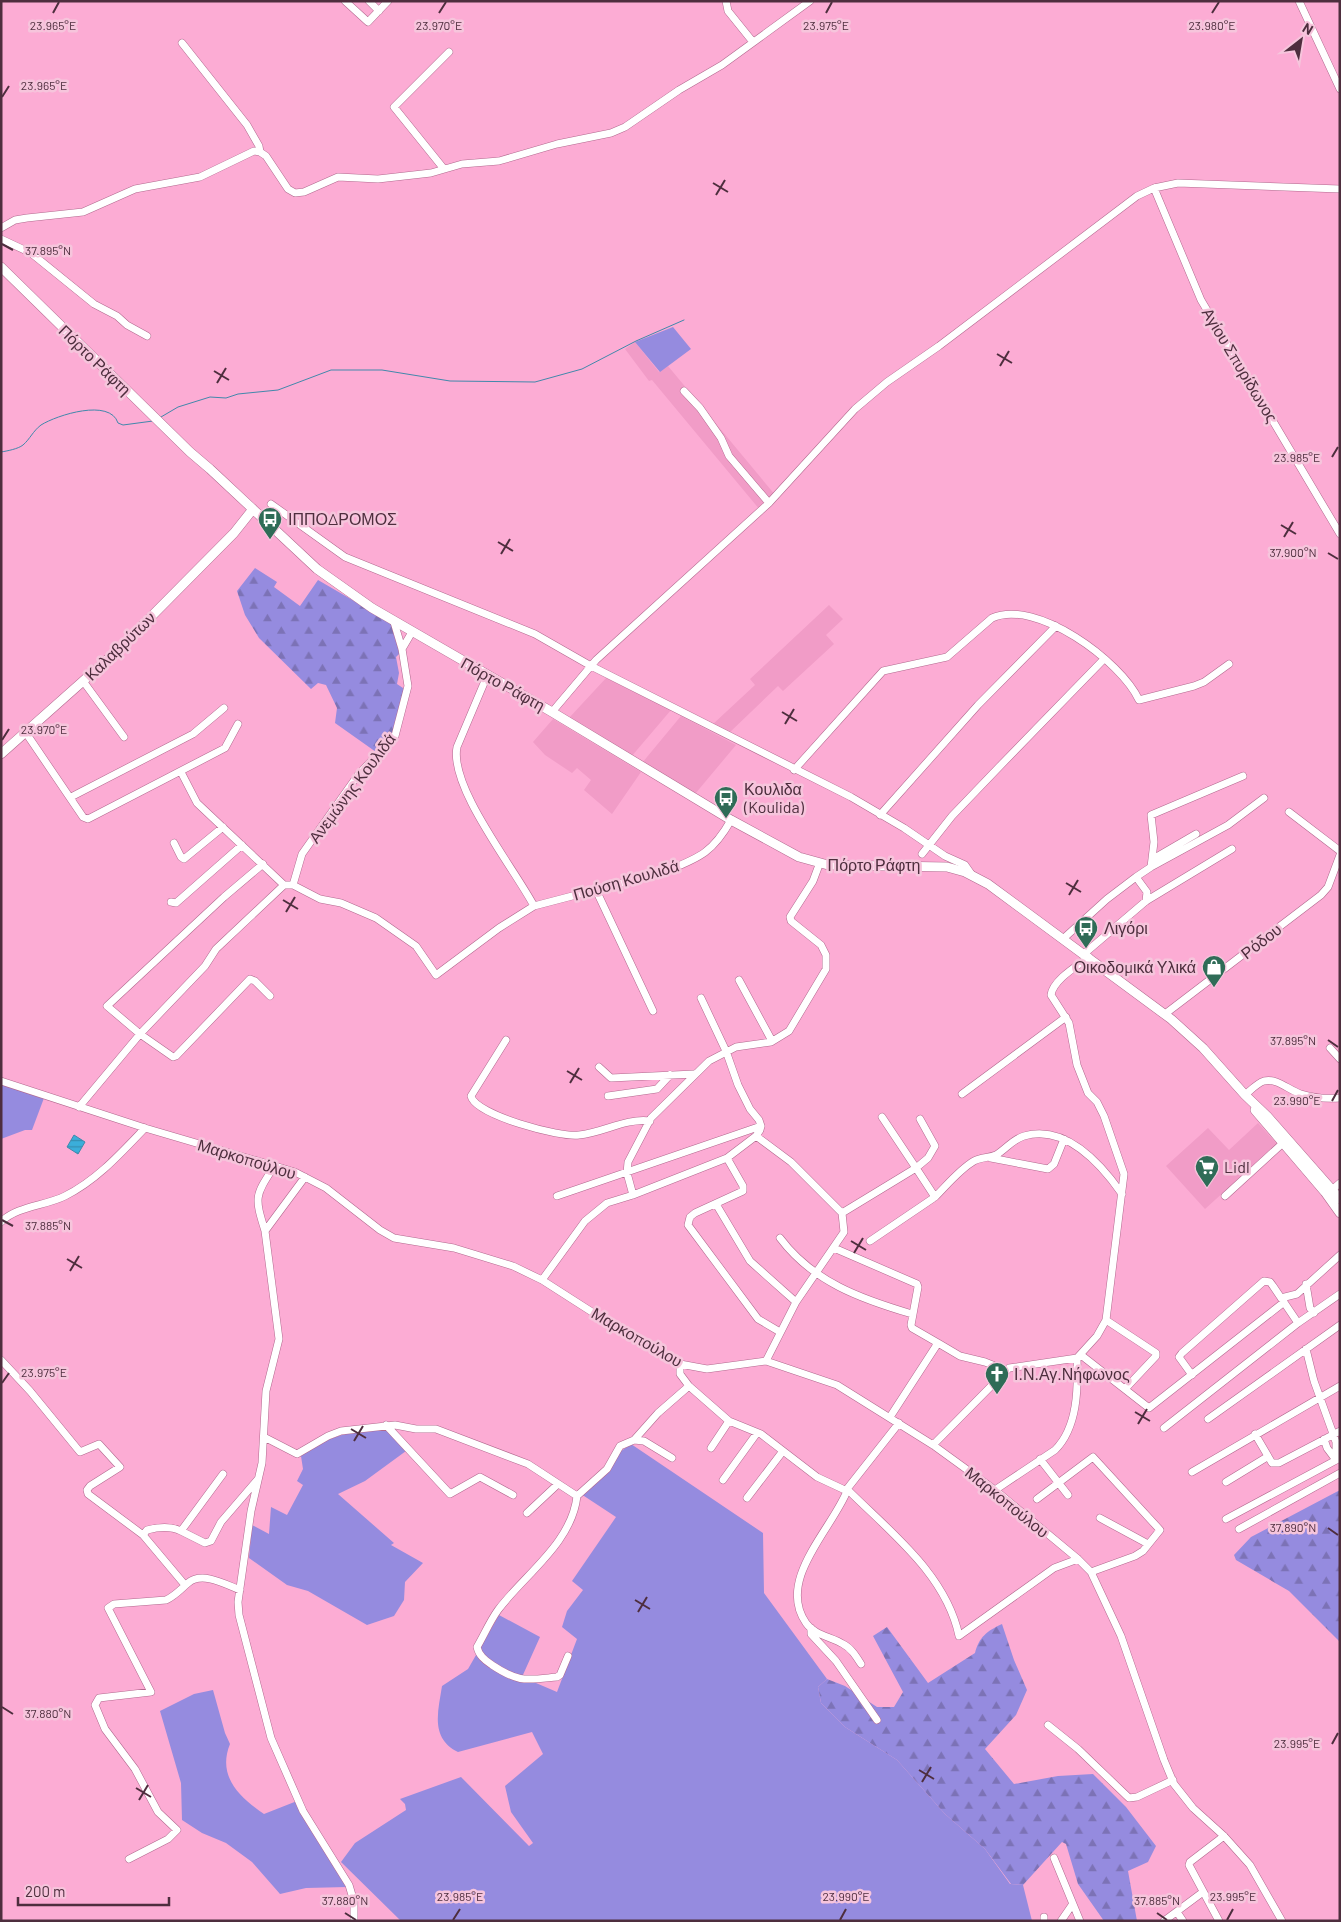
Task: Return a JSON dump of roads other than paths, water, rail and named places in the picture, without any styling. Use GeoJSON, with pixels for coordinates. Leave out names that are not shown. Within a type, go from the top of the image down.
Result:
{"type":"FeatureCollection","features":[{"type":"Feature","properties":{"kind":"main road","name":"Πόρτο Ράφτη"},"geometry":{"type":"LineString","coordinates":[[1,267],[190,452],[207,472],[253,513],[319,577],[552,712],[730,820],[789,852],[819,865],[944,867],[972,875],[1064,938],[1165,1014],[1199,1044],[1245,1095],[1336,1186],[1340,1198]]}},
{"type":"Feature","properties":{"kind":"main road","name":"Πόρτο Ράφτη"},"geometry":{"type":"LineString","coordinates":[[253,513],[268,523],[323,574],[372,608]]}},
{"type":"Feature","properties":{"kind":"main road","name":"Καλαβρύτων"},"geometry":{"type":"LineString","coordinates":[[1,754],[26,734],[118,650],[253,513]]}},
{"type":"Feature","properties":{"kind":"main road","name":"Πόρτο Ράφτη"},"geometry":{"type":"LineString","coordinates":[[1245,1095],[1262,1120],[1325,1192],[1340,1213]]}},
{"type":"Feature","properties":{"kind":"street"},"geometry":{"type":"LineString","coordinates":[[345,1],[368,22],[388,1]]}},
{"type":"Feature","properties":{"kind":"street"},"geometry":{"type":"LineString","coordinates":[[369,1],[379,10]]}},
{"type":"Feature","properties":{"kind":"street"},"geometry":{"type":"LineString","coordinates":[[726,1],[728,11],[753,42]]}},
{"type":"Feature","properties":{"kind":"street"},"geometry":{"type":"LineString","coordinates":[[1,228],[15,220],[83,212],[122,193],[200,177],[254,151],[266,156],[288,189],[296,193],[304,192],[338,177],[378,179],[432,173],[462,164],[499,161],[575,139],[611,133],[625,127],[679,90],[722,65],[810,1]]}},
{"type":"Feature","properties":{"kind":"street"},"geometry":{"type":"LineString","coordinates":[[1299,1],[1340,89]]}},
{"type":"Feature","properties":{"kind":"street"},"geometry":{"type":"LineString","coordinates":[[182,43],[224,99],[243,119],[259,146],[260,152]]}},
{"type":"Feature","properties":{"kind":"street"},"geometry":{"type":"LineString","coordinates":[[444,169],[394,107],[449,52]]}},
{"type":"Feature","properties":{"kind":"street"},"geometry":{"type":"LineString","coordinates":[[552,712],[596,660],[769,503],[854,409],[887,382],[939,346],[1137,196],[1154,188],[1178,183],[1340,188]]}},
{"type":"Feature","properties":{"kind":"street","name":"Αγίου Σπυρίδωνος"},"geometry":{"type":"LineString","coordinates":[[1154,188],[1201,300],[1340,534]]}},
{"type":"Feature","properties":{"kind":"street"},"geometry":{"type":"LineString","coordinates":[[1,239],[31,253],[94,304],[117,316],[127,325],[147,336]]}},
{"type":"Feature","properties":{"kind":"street"},"geometry":{"type":"LineString","coordinates":[[684,391],[700,408],[721,438],[729,456],[769,503]]}},
{"type":"Feature","properties":{"kind":"street"},"geometry":{"type":"LineString","coordinates":[[271,504],[330,548],[359,564],[535,634],[591,666],[794,770],[851,797],[929,844],[945,856],[965,865],[972,875]]}},
{"type":"Feature","properties":{"kind":"street"},"geometry":{"type":"LineString","coordinates":[[268,523],[278,509]]}},
{"type":"Feature","properties":{"kind":"street"},"geometry":{"type":"LineString","coordinates":[[794,770],[883,671],[947,657],[992,618],[999,615],[1037,618],[1080,638],[1132,686],[1139,700],[1194,686],[1204,682],[1229,664]]}},
{"type":"Feature","properties":{"kind":"street","name":"Ανεμώνης Κουλιδά"},"geometry":{"type":"LineString","coordinates":[[293,885],[302,854],[358,775],[395,736],[408,686],[402,649],[394,622]]}},
{"type":"Feature","properties":{"kind":"street"},"geometry":{"type":"LineString","coordinates":[[880,815],[978,705],[1056,626]]}},
{"type":"Feature","properties":{"kind":"street"},"geometry":{"type":"LineString","coordinates":[[402,649],[412,632]]}},
{"type":"Feature","properties":{"kind":"street"},"geometry":{"type":"LineString","coordinates":[[922,854],[1011,754],[1104,659]]}},
{"type":"Feature","properties":{"kind":"street"},"geometry":{"type":"LineString","coordinates":[[80,1107],[140,1034],[205,966],[216,949],[284,885],[293,885],[320,899],[341,903],[376,918],[416,946],[436,975],[499,928],[534,906],[478,813],[457,769],[455,757],[457,747],[487,676]]}},
{"type":"Feature","properties":{"kind":"street"},"geometry":{"type":"LineString","coordinates":[[83,682],[124,737]]}},
{"type":"Feature","properties":{"kind":"street"},"geometry":{"type":"LineString","coordinates":[[72,797],[193,734],[224,708]]}},
{"type":"Feature","properties":{"kind":"street"},"geometry":{"type":"LineString","coordinates":[[26,734],[72,797],[83,817],[88,819],[225,748],[238,724]]}},
{"type":"Feature","properties":{"kind":"street"},"geometry":{"type":"LineString","coordinates":[[181,772],[197,803],[284,885]]}},
{"type":"Feature","properties":{"kind":"street"},"geometry":{"type":"LineString","coordinates":[[1151,867],[1153,859],[1151,815],[1243,776]]}},
{"type":"Feature","properties":{"kind":"street"},"geometry":{"type":"LineString","coordinates":[[1064,938],[1114,893],[1136,877],[1228,824],[1264,798]]}},
{"type":"Feature","properties":{"kind":"street"},"geometry":{"type":"LineString","coordinates":[[1289,812],[1340,851]]}},
{"type":"Feature","properties":{"kind":"street","name":"Πούση Κουλιδά"},"geometry":{"type":"LineString","coordinates":[[534,906],[664,872],[705,854],[730,820]]}},
{"type":"Feature","properties":{"kind":"street"},"geometry":{"type":"LineString","coordinates":[[174,843],[184,859],[223,826]]}},
{"type":"Feature","properties":{"kind":"street"},"geometry":{"type":"LineString","coordinates":[[1153,859],[1196,834]]}},
{"type":"Feature","properties":{"kind":"street"},"geometry":{"type":"LineString","coordinates":[[233,851],[234,837]]}},
{"type":"Feature","properties":{"kind":"street"},"geometry":{"type":"LineString","coordinates":[[184,897],[233,851],[242,845]]}},
{"type":"Feature","properties":{"kind":"street"},"geometry":{"type":"LineString","coordinates":[[995,1490],[1055,1450],[1066,1435],[1074,1410],[1079,1356],[1106,1320],[1122,1195],[1124,1174],[1104,1116],[1097,1102],[1088,1093],[1077,1066],[1066,1017],[1051,995],[1052,990],[1146,901],[1232,849]]}},
{"type":"Feature","properties":{"kind":"street","name":"Ρόδου"},"geometry":{"type":"LineString","coordinates":[[1165,1014],[1321,895],[1328,887],[1340,855]]}},
{"type":"Feature","properties":{"kind":"street"},"geometry":{"type":"LineString","coordinates":[[944,867],[945,856]]}},
{"type":"Feature","properties":{"kind":"street"},"geometry":{"type":"LineString","coordinates":[[263,864],[224,897],[107,1006],[140,1034],[173,1057],[250,979],[256,981],[270,996]]}},
{"type":"Feature","properties":{"kind":"street"},"geometry":{"type":"LineString","coordinates":[[633,1195],[627,1173],[628,1162],[650,1121],[694,1074],[709,1061],[736,1047],[772,1041],[788,1031],[826,970],[826,955],[821,945],[791,921],[790,917],[813,881],[819,865]]}},
{"type":"Feature","properties":{"kind":"street"},"geometry":{"type":"LineString","coordinates":[[1136,877],[1147,892],[1146,901]]}},
{"type":"Feature","properties":{"kind":"street"},"geometry":{"type":"LineString","coordinates":[[596,890],[653,1011]]}},
{"type":"Feature","properties":{"kind":"street"},"geometry":{"type":"LineString","coordinates":[[739,980],[772,1041]]}},
{"type":"Feature","properties":{"kind":"street"},"geometry":{"type":"LineString","coordinates":[[701,998],[726,1052],[738,1085],[761,1126]]}},
{"type":"Feature","properties":{"kind":"street"},"geometry":{"type":"LineString","coordinates":[[962,1094],[1066,1017]]}},
{"type":"Feature","properties":{"kind":"street"},"geometry":{"type":"LineString","coordinates":[[506,1040],[471,1096],[474,1102],[505,1120],[572,1136],[587,1134],[637,1119],[650,1121]]}},
{"type":"Feature","properties":{"kind":"street"},"geometry":{"type":"LineString","coordinates":[[1330,1048],[1340,1059]]}},
{"type":"Feature","properties":{"kind":"street"},"geometry":{"type":"LineString","coordinates":[[599,1067],[611,1078],[694,1074]]}},
{"type":"Feature","properties":{"kind":"street"},"geometry":{"type":"LineString","coordinates":[[608,1096],[657,1089],[670,1075]]}},
{"type":"Feature","properties":{"kind":"street","name":"Μαρκοπούλου"},"geometry":{"type":"LineString","coordinates":[[1,1081],[145,1128],[275,1165],[326,1188],[380,1230],[394,1238],[482,1255],[542,1280],[631,1337],[680,1364],[707,1369],[766,1361],[799,1374],[838,1385],[933,1445],[995,1490],[1091,1572],[1121,1636],[1164,1760],[1173,1780],[1193,1808],[1224,1836],[1250,1865],[1282,1921]]}},
{"type":"Feature","properties":{"kind":"street"},"geometry":{"type":"LineString","coordinates":[[1245,1095],[1260,1083],[1270,1081],[1280,1083],[1299,1094],[1340,1098]]}},
{"type":"Feature","properties":{"kind":"street"},"geometry":{"type":"LineString","coordinates":[[882,1117],[936,1197]]}},
{"type":"Feature","properties":{"kind":"street"},"geometry":{"type":"LineString","coordinates":[[842,1212],[916,1168],[928,1158],[935,1146],[920,1119]]}},
{"type":"Feature","properties":{"kind":"street"},"geometry":{"type":"LineString","coordinates":[[542,1280],[585,1222],[607,1203],[633,1195],[727,1158],[756,1136],[761,1126]]}},
{"type":"Feature","properties":{"kind":"street"},"geometry":{"type":"LineString","coordinates":[[557,1196],[761,1126]]}},
{"type":"Feature","properties":{"kind":"street"},"geometry":{"type":"LineString","coordinates":[[1,1222],[18,1212],[66,1195],[89,1181],[145,1128]]}},
{"type":"Feature","properties":{"kind":"street"},"geometry":{"type":"LineString","coordinates":[[870,1241],[936,1197],[969,1164],[996,1155],[1024,1136],[1047,1133],[1064,1139],[1087,1154],[1107,1173],[1122,1195]]}},
{"type":"Feature","properties":{"kind":"street"},"geometry":{"type":"LineString","coordinates":[[756,1136],[791,1162],[842,1212],[845,1228],[834,1248],[796,1302],[766,1361]]}},
{"type":"Feature","properties":{"kind":"street"},"geometry":{"type":"LineString","coordinates":[[988,1157],[1048,1169],[1054,1164],[1064,1139]]}},
{"type":"Feature","properties":{"kind":"street"},"geometry":{"type":"LineString","coordinates":[[1225,1196],[1283,1143]]}},
{"type":"Feature","properties":{"kind":"street"},"geometry":{"type":"LineString","coordinates":[[727,1158],[743,1186],[743,1191],[690,1217],[688,1225],[758,1319],[780,1332]]}},
{"type":"Feature","properties":{"kind":"street"},"geometry":{"type":"LineString","coordinates":[[275,1165],[258,1190],[256,1200],[264,1231],[279,1339],[266,1391],[264,1437],[251,1511],[240,1590],[239,1615],[271,1738],[303,1811],[349,1885],[354,1902],[354,1921]]}},
{"type":"Feature","properties":{"kind":"street"},"geometry":{"type":"LineString","coordinates":[[264,1231],[305,1177]]}},
{"type":"Feature","properties":{"kind":"street"},"geometry":{"type":"LineString","coordinates":[[716,1204],[750,1261],[796,1302]]}},
{"type":"Feature","properties":{"kind":"street"},"geometry":{"type":"LineString","coordinates":[[780,1238],[802,1264],[847,1292],[912,1314]]}},
{"type":"Feature","properties":{"kind":"street"},"geometry":{"type":"LineString","coordinates":[[834,1248],[917,1284],[912,1314],[912,1328],[960,1356],[986,1362],[1005,1370]]}},
{"type":"Feature","properties":{"kind":"street"},"geometry":{"type":"LineString","coordinates":[[933,1445],[1005,1370],[1014,1366],[1079,1356],[1149,1408],[1282,1300],[1297,1294],[1340,1254]]}},
{"type":"Feature","properties":{"kind":"street"},"geometry":{"type":"LineString","coordinates":[[1192,1375],[1179,1357],[1182,1353],[1264,1281],[1270,1282],[1298,1323]]}},
{"type":"Feature","properties":{"kind":"street"},"geometry":{"type":"LineString","coordinates":[[1306,1284],[1310,1308],[1314,1313]]}},
{"type":"Feature","properties":{"kind":"street"},"geometry":{"type":"LineString","coordinates":[[1164,1428],[1298,1323],[1340,1294]]}},
{"type":"Feature","properties":{"kind":"street"},"geometry":{"type":"LineString","coordinates":[[1106,1320],[1156,1353],[1156,1356],[1125,1389]]}},
{"type":"Feature","properties":{"kind":"street"},"geometry":{"type":"LineString","coordinates":[[1208,1419],[1340,1325]]}},
{"type":"Feature","properties":{"kind":"street"},"geometry":{"type":"LineString","coordinates":[[890,1417],[938,1342]]}},
{"type":"Feature","properties":{"kind":"street"},"geometry":{"type":"LineString","coordinates":[[1306,1349],[1320,1398],[1337,1433],[1338,1459]]}},
{"type":"Feature","properties":{"kind":"street"},"geometry":{"type":"LineString","coordinates":[[1,1360],[30,1390],[80,1452],[99,1444],[118,1462],[120,1467],[90,1486],[87,1490],[88,1494],[143,1535],[186,1586]]}},
{"type":"Feature","properties":{"kind":"street"},"geometry":{"type":"LineString","coordinates":[[680,1364],[680,1374],[689,1386],[729,1421],[757,1433],[817,1477],[847,1490],[925,1567],[954,1615],[958,1636],[1054,1568],[1078,1559]]}},
{"type":"Feature","properties":{"kind":"street"},"geometry":{"type":"LineString","coordinates":[[568,1656],[560,1675],[557,1677],[522,1680],[510,1678],[485,1660],[477,1647],[498,1610],[544,1561],[567,1524],[577,1496],[607,1469],[620,1446],[634,1440],[658,1413],[689,1386]]}},
{"type":"Feature","properties":{"kind":"street"},"geometry":{"type":"LineString","coordinates":[[1192,1472],[1340,1386]]}},
{"type":"Feature","properties":{"kind":"street"},"geometry":{"type":"LineString","coordinates":[[711,1448],[729,1421]]}},
{"type":"Feature","properties":{"kind":"street"},"geometry":{"type":"LineString","coordinates":[[861,1664],[844,1644],[811,1628],[801,1613],[799,1602],[802,1571],[805,1561],[834,1518],[847,1490],[899,1423]]}},
{"type":"Feature","properties":{"kind":"street"},"geometry":{"type":"LineString","coordinates":[[264,1437],[297,1454],[334,1434],[386,1425],[436,1429],[528,1464],[577,1496]]}},
{"type":"Feature","properties":{"kind":"street"},"geometry":{"type":"LineString","coordinates":[[386,1425],[450,1494],[480,1477],[513,1495]]}},
{"type":"Feature","properties":{"kind":"street"},"geometry":{"type":"LineString","coordinates":[[723,1480],[757,1433]]}},
{"type":"Feature","properties":{"kind":"street"},"geometry":{"type":"LineString","coordinates":[[1255,1434],[1267,1457],[1272,1463],[1279,1463],[1337,1433]]}},
{"type":"Feature","properties":{"kind":"street"},"geometry":{"type":"LineString","coordinates":[[1324,1439],[1327,1448],[1338,1459]]}},
{"type":"Feature","properties":{"kind":"street"},"geometry":{"type":"LineString","coordinates":[[634,1440],[644,1441],[672,1458]]}},
{"type":"Feature","properties":{"kind":"street"},"geometry":{"type":"LineString","coordinates":[[748,1498],[784,1451]]}},
{"type":"Feature","properties":{"kind":"street"},"geometry":{"type":"LineString","coordinates":[[1038,1499],[1093,1457],[1160,1530],[1135,1556],[1091,1572]]}},
{"type":"Feature","properties":{"kind":"street"},"geometry":{"type":"LineString","coordinates":[[1226,1482],[1267,1457]]}},
{"type":"Feature","properties":{"kind":"street"},"geometry":{"type":"LineString","coordinates":[[1040,1459],[1068,1495]]}},
{"type":"Feature","properties":{"kind":"street"},"geometry":{"type":"LineString","coordinates":[[1226,1519],[1338,1459]]}},
{"type":"Feature","properties":{"kind":"street"},"geometry":{"type":"LineString","coordinates":[[1239,1529],[1340,1473]]}},
{"type":"Feature","properties":{"kind":"street"},"geometry":{"type":"LineString","coordinates":[[182,1531],[223,1474]]}},
{"type":"Feature","properties":{"kind":"street"},"geometry":{"type":"LineString","coordinates":[[143,1535],[151,1528],[168,1527],[182,1531],[208,1544],[221,1522],[258,1479]]}},
{"type":"Feature","properties":{"kind":"street"},"geometry":{"type":"LineString","coordinates":[[527,1513],[558,1484]]}},
{"type":"Feature","properties":{"kind":"street"},"geometry":{"type":"LineString","coordinates":[[1100,1518],[1148,1544]]}},
{"type":"Feature","properties":{"kind":"street"},"geometry":{"type":"LineString","coordinates":[[129,1858],[168,1839],[177,1830],[158,1812],[134,1769],[106,1729],[95,1705],[99,1698],[151,1692],[108,1608],[114,1604],[166,1600],[173,1597],[193,1579],[201,1577],[240,1590]]}},
{"type":"Feature","properties":{"kind":"street"},"geometry":{"type":"LineString","coordinates":[[811,1628],[811,1634],[836,1661],[877,1720]]}},
{"type":"Feature","properties":{"kind":"street"},"geometry":{"type":"LineString","coordinates":[[1048,1725],[1078,1749],[1129,1798],[1137,1798],[1173,1780]]}},
{"type":"Feature","properties":{"kind":"street"},"geometry":{"type":"LineString","coordinates":[[1218,1921],[1189,1865],[1224,1836]]}},
{"type":"Feature","properties":{"kind":"street"},"geometry":{"type":"LineString","coordinates":[[1054,1858],[1080,1921]]}},
{"type":"Feature","properties":{"kind":"street"},"geometry":{"type":"LineString","coordinates":[[1164,1921],[1203,1892]]}},
{"type":"Feature","properties":{"kind":"street"},"geometry":{"type":"LineString","coordinates":[[1061,1921],[1072,1905]]}},
{"type":"Feature","properties":{"kind":"street"},"geometry":{"type":"LineString","coordinates":[[1176,1912],[1183,1921]]}},
{"type":"Feature","properties":{"kind":"water"},"geometry":{"type":"Polygon","coordinates":[[[74,1135],[85,1142],[78,1154],[67,1147],[74,1135]]]}},
{"type":"Feature","properties":{"kind":"waterway"},"geometry":{"type":"LineString","coordinates":[[161,417],[178,407],[210,397],[226,398],[238,394],[278,390],[331,370],[382,370],[450,381],[535,382],[582,369],[636,341],[684,320]]}},
{"type":"Feature","properties":{"kind":"waterway"},"geometry":{"type":"LineString","coordinates":[[1,452],[21,446],[38,427],[70,413],[94,410],[105,411],[113,415],[118,423],[123,425],[153,421]]}},
{"type":"Feature","properties":{"kind":"place","name":"ΙΠΠΟΔΡΟΜΟΣ"},"geometry":{"type":"Point","coordinates":[270,540]}},
{"type":"Feature","properties":{"kind":"place","name":"Κουλιδα (Koulida)"},"geometry":{"type":"Point","coordinates":[726,819]}},
{"type":"Feature","properties":{"kind":"place","name":"Λιγόρι"},"geometry":{"type":"Point","coordinates":[1086,949]}},
{"type":"Feature","properties":{"kind":"place","name":"Οικοδομικά Υλικά"},"geometry":{"type":"Point","coordinates":[1214,988]}},
{"type":"Feature","properties":{"kind":"place","name":"Lidl"},"geometry":{"type":"Point","coordinates":[1207,1188]}},
{"type":"Feature","properties":{"kind":"place","name":"Ι.Ν.Αγ.Νήφωνος"},"geometry":{"type":"Point","coordinates":[997,1395]}}]}
